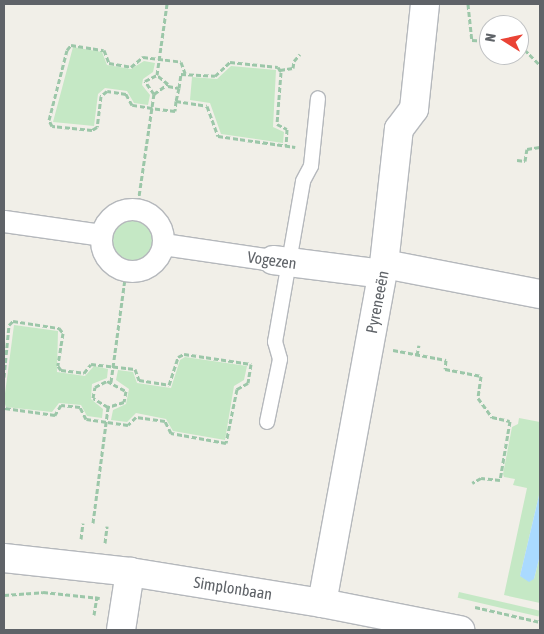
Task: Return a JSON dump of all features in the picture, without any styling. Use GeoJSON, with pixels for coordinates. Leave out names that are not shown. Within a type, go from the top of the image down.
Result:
{"type":"FeatureCollection","features":[{"type":"Feature","properties":{"kind":"street","name":"Pyreneeën"},"geometry":{"type":"LineString","coordinates":[[322,603],[383,269],[399,129],[414,109],[425,4]]}},
{"type":"Feature","properties":{"kind":"street"},"geometry":{"type":"LineString","coordinates":[[137,210],[153,218],[159,225],[163,244],[154,262],[136,272],[117,268],[104,254],[101,235],[110,218],[117,213],[137,210]]}},
{"type":"Feature","properties":{"kind":"street"},"geometry":{"type":"LineString","coordinates":[[4,221],[101,235]]}},
{"type":"Feature","properties":{"kind":"street","name":"Vogezen"},"geometry":{"type":"LineString","coordinates":[[163,244],[281,261],[383,269],[540,294]]}},
{"type":"Feature","properties":{"kind":"street","name":"Simplonbaan"},"geometry":{"type":"LineString","coordinates":[[4,558],[130,572],[322,603],[460,630]]}},
{"type":"Feature","properties":{"kind":"street"},"geometry":{"type":"LineString","coordinates":[[120,630],[130,572]]}},
{"type":"Feature","properties":{"kind":"lane"},"geometry":{"type":"LineString","coordinates":[[267,422],[280,359],[275,342],[281,261],[295,240],[303,180],[311,166],[318,98]]}},
{"type":"Feature","properties":{"kind":"path"},"geometry":{"type":"LineString","coordinates":[[154,94],[144,84],[157,75],[167,4]]}},
{"type":"Feature","properties":{"kind":"path"},"geometry":{"type":"LineString","coordinates":[[468,4],[472,40],[479,40]]}},
{"type":"Feature","properties":{"kind":"path"},"geometry":{"type":"LineString","coordinates":[[185,73],[181,62],[143,57],[131,67],[109,63],[104,50],[71,45],[66,50],[49,120],[52,126],[92,130],[97,127],[101,96],[107,91],[126,94],[132,105],[175,111],[181,74],[215,76],[230,62],[278,67],[280,70],[293,68],[300,54]]}},
{"type":"Feature","properties":{"kind":"path"},"geometry":{"type":"LineString","coordinates":[[529,54],[540,65]]}},
{"type":"Feature","properties":{"kind":"path"},"geometry":{"type":"LineString","coordinates":[[280,70],[277,124],[287,129],[286,146]]}},
{"type":"Feature","properties":{"kind":"path"},"geometry":{"type":"LineString","coordinates":[[157,75],[168,86],[179,88]]}},
{"type":"Feature","properties":{"kind":"path"},"geometry":{"type":"LineString","coordinates":[[154,94],[168,86]]}},
{"type":"Feature","properties":{"kind":"path"},"geometry":{"type":"LineString","coordinates":[[137,210],[154,94]]}},
{"type":"Feature","properties":{"kind":"path"},"geometry":{"type":"LineString","coordinates":[[176,101],[207,106],[218,136],[312,150]]}},
{"type":"Feature","properties":{"kind":"path"},"geometry":{"type":"LineString","coordinates":[[517,160],[525,161],[527,149],[540,147]]}},
{"type":"Feature","properties":{"kind":"path"},"geometry":{"type":"LineString","coordinates":[[111,382],[126,271]]}},
{"type":"Feature","properties":{"kind":"path"},"geometry":{"type":"LineString","coordinates":[[4,376],[8,325],[13,321],[59,328],[63,333],[58,366],[61,370],[84,373],[91,364],[113,366],[135,369],[138,380],[169,384],[178,357],[184,354],[251,364],[248,383],[237,389],[226,443],[171,433],[165,421],[136,417],[128,425],[86,419],[80,407],[62,405],[55,415],[4,408]]}},
{"type":"Feature","properties":{"kind":"path"},"geometry":{"type":"LineString","coordinates":[[417,355],[419,345]]}},
{"type":"Feature","properties":{"kind":"path"},"geometry":{"type":"LineString","coordinates":[[369,346],[446,360],[445,369],[480,376],[478,398],[492,417],[510,421],[500,480],[481,478],[472,483]]}},
{"type":"Feature","properties":{"kind":"path"},"geometry":{"type":"LineString","coordinates":[[108,407],[124,402],[126,392],[111,382]]}},
{"type":"Feature","properties":{"kind":"path"},"geometry":{"type":"LineString","coordinates":[[108,407],[94,398],[95,387],[111,382]]}},
{"type":"Feature","properties":{"kind":"path"},"geometry":{"type":"LineString","coordinates":[[93,524],[108,407]]}},
{"type":"Feature","properties":{"kind":"path"},"geometry":{"type":"LineString","coordinates":[[80,540],[83,522]]}},
{"type":"Feature","properties":{"kind":"path"},"geometry":{"type":"LineString","coordinates":[[4,595],[43,592],[125,600]]}},
{"type":"Feature","properties":{"kind":"green space"},"geometry":{"type":"Polygon","coordinates":[[[73,47],[102,52],[107,65],[131,69],[144,61],[155,63],[153,72],[143,79],[142,85],[150,95],[148,105],[134,103],[127,91],[105,88],[98,94],[94,126],[53,122],[73,47]]]}},
{"type":"Feature","properties":{"kind":"green space"},"geometry":{"type":"Polygon","coordinates":[[[231,66],[276,70],[273,127],[284,132],[283,143],[221,134],[210,103],[190,100],[192,77],[217,79],[231,66]]]}},
{"type":"Feature","properties":{"kind":"green space"},"geometry":{"type":"Polygon","coordinates":[[[132,217],[144,221],[150,227],[154,239],[150,251],[144,257],[132,261],[120,257],[114,251],[110,239],[114,227],[120,221],[132,217]]]}},
{"type":"Feature","properties":{"kind":"green space"},"geometry":{"type":"Polygon","coordinates":[[[14,325],[58,331],[57,372],[85,376],[94,366],[108,369],[107,378],[92,384],[91,399],[103,409],[102,418],[87,416],[81,405],[59,403],[52,412],[6,407],[4,401],[14,325]]]}},
{"type":"Feature","properties":{"kind":"green space"},"geometry":{"type":"Polygon","coordinates":[[[185,357],[247,366],[244,380],[234,386],[225,440],[173,431],[166,419],[136,413],[127,422],[111,420],[113,410],[126,404],[129,389],[116,380],[118,370],[133,372],[137,383],[171,388],[180,360],[185,357]]]}},
{"type":"Feature","properties":{"kind":"green space"},"geometry":{"type":"Polygon","coordinates":[[[519,418],[540,422],[540,491],[520,576],[534,579],[540,555],[540,603],[504,595],[527,488],[513,485],[515,479],[504,477],[503,474],[512,427],[518,424],[519,418]]]}},
{"type":"Feature","properties":{"kind":"green space"},"geometry":{"type":"Polygon","coordinates":[[[459,592],[540,611],[539,617],[458,598],[459,592]]]}},
{"type":"Feature","properties":{"kind":"water"},"geometry":{"type":"Polygon","coordinates":[[[540,491],[540,555],[534,579],[529,582],[520,576],[540,491]]]}}]}
